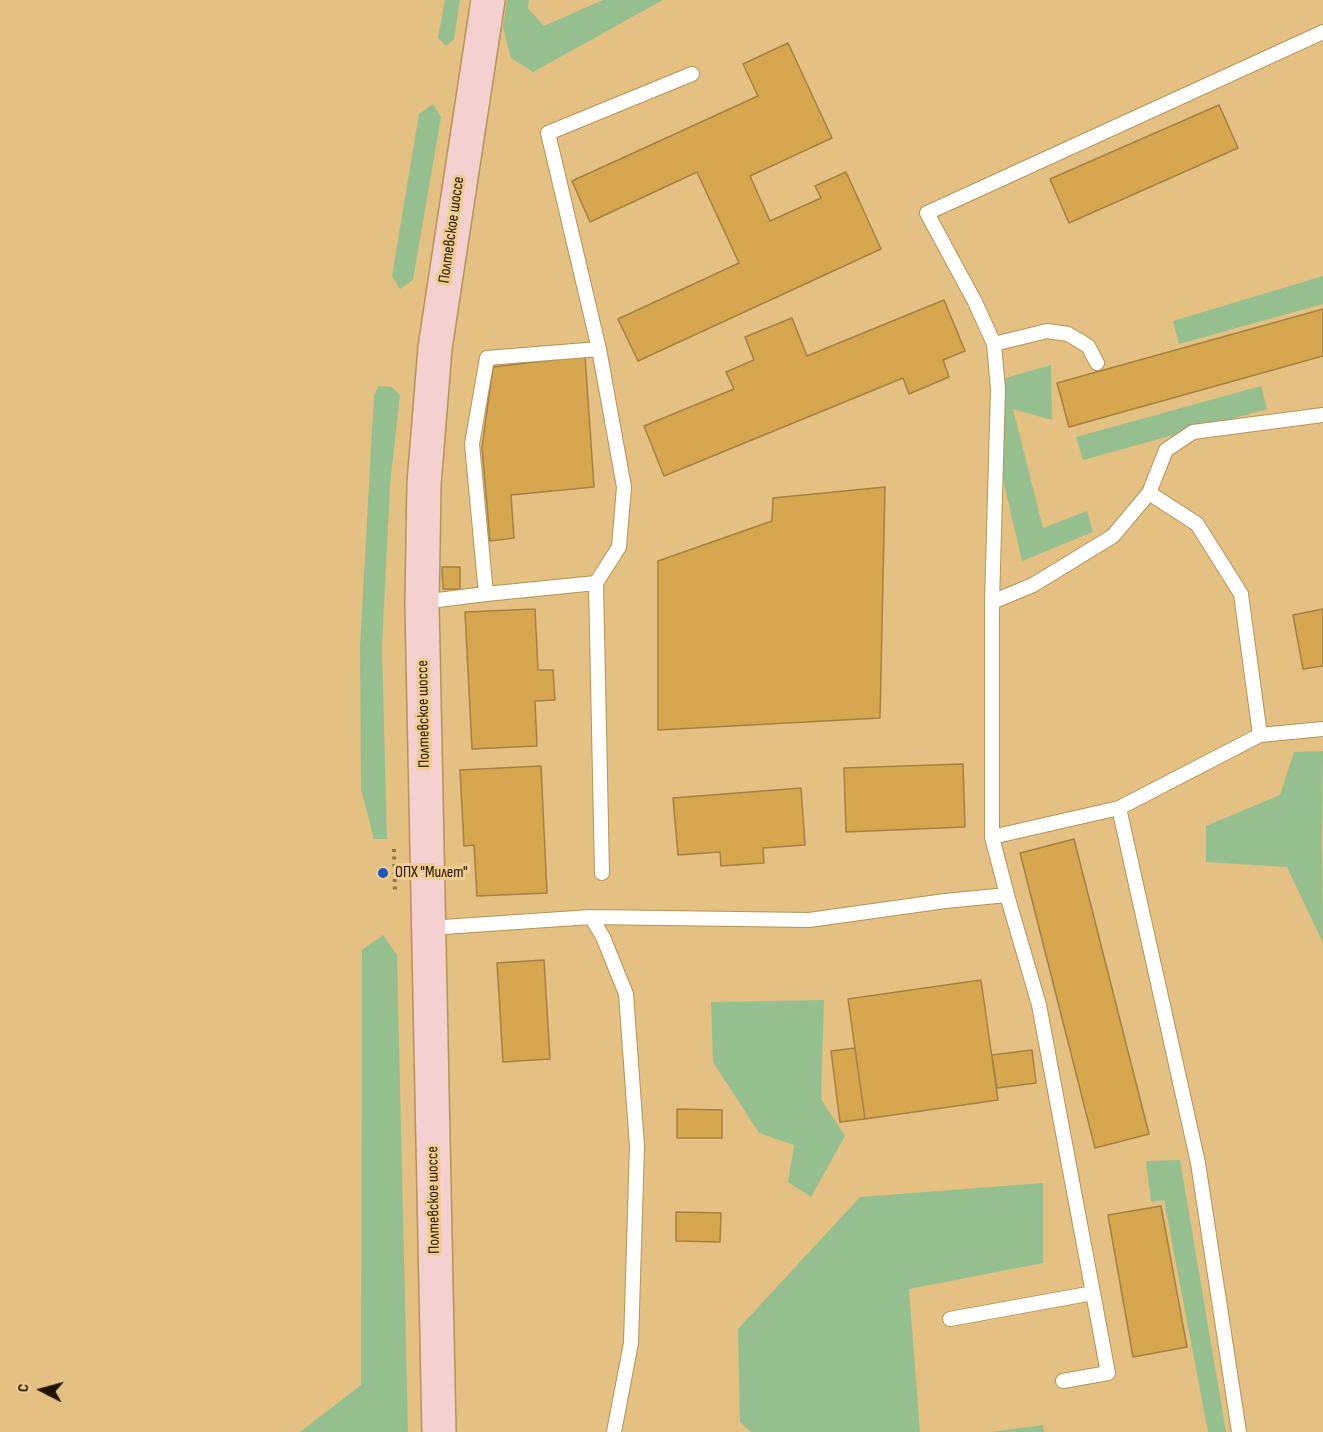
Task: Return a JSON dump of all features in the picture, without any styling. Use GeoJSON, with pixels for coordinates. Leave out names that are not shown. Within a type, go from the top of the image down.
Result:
{"type":"FeatureCollection","features":[{"type":"Feature","properties":{"kind":"street","name":"Полтевское шоссе"},"geometry":{"type":"LineString","coordinates":[[439,1432],[422,604],[423,484],[435,348],[488,0]]}},
{"type":"Feature","properties":{"kind":"lane"},"geometry":{"type":"LineString","coordinates":[[1063,1381],[1108,1373],[1039,1005],[992,837],[993,602],[998,388],[994,344],[975,302],[927,213],[1323,32]]}},
{"type":"Feature","properties":{"kind":"lane"},"geometry":{"type":"LineString","coordinates":[[602,873],[596,583],[619,547],[624,487],[599,349],[548,133],[692,74]]}},
{"type":"Feature","properties":{"kind":"lane"},"geometry":{"type":"LineString","coordinates":[[994,344],[1047,331],[1068,334],[1088,346],[1097,363]]}},
{"type":"Feature","properties":{"kind":"lane"},"geometry":{"type":"LineString","coordinates":[[486,594],[472,444],[487,358],[599,349]]}},
{"type":"Feature","properties":{"kind":"lane"},"geometry":{"type":"LineString","coordinates":[[993,602],[1033,585],[1113,536],[1149,494],[1166,450],[1193,432],[1323,415]]}},
{"type":"Feature","properties":{"kind":"lane"},"geometry":{"type":"LineString","coordinates":[[1149,494],[1197,524],[1241,594],[1260,735]]}},
{"type":"Feature","properties":{"kind":"lane"},"geometry":{"type":"LineString","coordinates":[[422,604],[486,594],[596,583]]}},
{"type":"Feature","properties":{"kind":"lane"},"geometry":{"type":"LineString","coordinates":[[992,837],[1119,808],[1260,735],[1323,729]]}},
{"type":"Feature","properties":{"kind":"lane"},"geometry":{"type":"LineString","coordinates":[[1119,808],[1198,1163],[1239,1432]]}},
{"type":"Feature","properties":{"kind":"lane"},"geometry":{"type":"LineString","coordinates":[[428,928],[591,916],[809,920],[1007,895]]}},
{"type":"Feature","properties":{"kind":"lane"},"geometry":{"type":"LineString","coordinates":[[591,916],[603,937],[626,993],[637,1146],[631,1343],[614,1432]]}},
{"type":"Feature","properties":{"kind":"lane"},"geometry":{"type":"LineString","coordinates":[[950,1319],[1094,1293]]}},
{"type":"Feature","properties":{"kind":"green space"},"geometry":{"type":"Polygon","coordinates":[[[445,0],[460,0],[454,40],[446,46],[438,38],[445,0]]]}},
{"type":"Feature","properties":{"kind":"green space"},"geometry":{"type":"Polygon","coordinates":[[[507,0],[529,0],[528,8],[544,26],[603,0],[663,0],[533,72],[511,58],[503,28],[507,0]]]}},
{"type":"Feature","properties":{"kind":"green space"},"geometry":{"type":"Polygon","coordinates":[[[433,104],[441,117],[413,280],[400,289],[392,276],[419,114],[433,104]]]}},
{"type":"Feature","properties":{"kind":"green space"},"geometry":{"type":"Polygon","coordinates":[[[1323,276],[1323,304],[1179,344],[1173,321],[1323,276]]]}},
{"type":"Feature","properties":{"kind":"green space"},"geometry":{"type":"Polygon","coordinates":[[[1051,365],[1052,420],[1013,409],[1043,528],[1087,511],[1093,532],[1022,561],[1000,466],[1002,379],[1051,365]]]}},
{"type":"Feature","properties":{"kind":"green space"},"geometry":{"type":"Polygon","coordinates":[[[379,386],[392,387],[400,395],[390,485],[382,647],[387,839],[374,839],[361,789],[360,646],[374,395],[379,386]]]}},
{"type":"Feature","properties":{"kind":"green space"},"geometry":{"type":"Polygon","coordinates":[[[1261,386],[1267,409],[1083,460],[1076,437],[1261,386]]]}},
{"type":"Feature","properties":{"kind":"green space"},"geometry":{"type":"Polygon","coordinates":[[[1323,751],[1323,943],[1287,867],[1206,862],[1206,826],[1280,795],[1294,752],[1323,751]]]}},
{"type":"Feature","properties":{"kind":"green space"},"geometry":{"type":"Polygon","coordinates":[[[383,935],[397,955],[408,1432],[300,1432],[361,1385],[362,950],[383,935]]]}},
{"type":"Feature","properties":{"kind":"green space"},"geometry":{"type":"Polygon","coordinates":[[[824,1000],[821,1099],[845,1136],[811,1197],[788,1182],[794,1145],[759,1133],[713,1062],[711,1002],[824,1000]]]}},
{"type":"Feature","properties":{"kind":"green space"},"geometry":{"type":"Polygon","coordinates":[[[1180,1160],[1226,1432],[1208,1432],[1164,1200],[1151,1202],[1146,1161],[1180,1160]]]}},
{"type":"Feature","properties":{"kind":"green space"},"geometry":{"type":"Polygon","coordinates":[[[1043,1183],[1043,1263],[909,1289],[920,1432],[751,1432],[740,1422],[738,1329],[860,1197],[1043,1183]]]}},
{"type":"Feature","properties":{"kind":"green space"},"geometry":{"type":"Polygon","coordinates":[[[1043,1425],[1044,1432],[991,1432],[1043,1425]]]}},
{"type":"Feature","properties":{"kind":"building"},"geometry":{"type":"Polygon","coordinates":[[[788,43],[832,138],[750,176],[770,221],[821,198],[815,186],[846,172],[881,249],[638,361],[618,319],[739,263],[697,172],[590,222],[572,181],[758,96],[743,64],[788,43]]]}},
{"type":"Feature","properties":{"kind":"building"},"geometry":{"type":"Polygon","coordinates":[[[1219,105],[1238,148],[1069,223],[1050,179],[1219,105]]]}},
{"type":"Feature","properties":{"kind":"building"},"geometry":{"type":"Polygon","coordinates":[[[944,300],[965,351],[943,360],[949,377],[909,394],[903,378],[664,476],[644,426],[734,389],[726,372],[754,360],[745,337],[792,318],[807,356],[944,300]]]}},
{"type":"Feature","properties":{"kind":"building"},"geometry":{"type":"Polygon","coordinates":[[[1323,309],[1323,356],[1069,427],[1057,383],[1323,309]]]}},
{"type":"Feature","properties":{"kind":"building"},"geometry":{"type":"Polygon","coordinates":[[[585,356],[594,487],[511,495],[514,538],[490,541],[482,447],[493,367],[585,356]]]}},
{"type":"Feature","properties":{"kind":"building"},"geometry":{"type":"Polygon","coordinates":[[[885,487],[880,718],[658,730],[658,561],[772,521],[773,498],[885,487]]]}},
{"type":"Feature","properties":{"kind":"building"},"geometry":{"type":"Polygon","coordinates":[[[442,567],[460,567],[460,589],[443,589],[442,567]]]}},
{"type":"Feature","properties":{"kind":"building"},"geometry":{"type":"Polygon","coordinates":[[[535,609],[538,670],[553,670],[555,700],[535,701],[537,746],[472,749],[465,612],[535,609]]]}},
{"type":"Feature","properties":{"kind":"building"},"geometry":{"type":"Polygon","coordinates":[[[1323,609],[1323,666],[1303,669],[1293,615],[1323,609]]]}},
{"type":"Feature","properties":{"kind":"building"},"geometry":{"type":"Polygon","coordinates":[[[963,764],[965,827],[846,832],[844,768],[963,764]]]}},
{"type":"Feature","properties":{"kind":"building"},"geometry":{"type":"Polygon","coordinates":[[[541,766],[547,893],[477,896],[474,845],[464,846],[460,770],[541,766]]]}},
{"type":"Feature","properties":{"kind":"building"},"geometry":{"type":"Polygon","coordinates":[[[801,788],[805,845],[763,848],[764,863],[721,866],[720,852],[678,855],[673,798],[801,788]]]}},
{"type":"Feature","properties":{"kind":"building"},"geometry":{"type":"Polygon","coordinates":[[[1074,839],[1149,1134],[1095,1148],[1020,853],[1074,839]]]}},
{"type":"Feature","properties":{"kind":"building"},"geometry":{"type":"Polygon","coordinates":[[[544,960],[550,1059],[503,1062],[497,963],[544,960]]]}},
{"type":"Feature","properties":{"kind":"building"},"geometry":{"type":"Polygon","coordinates":[[[981,980],[998,1100],[865,1119],[848,999],[981,980]]]}},
{"type":"Feature","properties":{"kind":"building"},"geometry":{"type":"Polygon","coordinates":[[[855,1048],[865,1119],[840,1122],[831,1051],[855,1048]]]}},
{"type":"Feature","properties":{"kind":"building"},"geometry":{"type":"Polygon","coordinates":[[[1032,1050],[1036,1083],[997,1088],[992,1055],[1032,1050]]]}},
{"type":"Feature","properties":{"kind":"building"},"geometry":{"type":"Polygon","coordinates":[[[677,1109],[722,1110],[722,1138],[677,1138],[677,1109]]]}},
{"type":"Feature","properties":{"kind":"building"},"geometry":{"type":"Polygon","coordinates":[[[1161,1206],[1187,1347],[1133,1357],[1108,1215],[1161,1206]]]}},
{"type":"Feature","properties":{"kind":"building"},"geometry":{"type":"Polygon","coordinates":[[[676,1212],[721,1213],[720,1242],[676,1241],[676,1212]]]}},
{"type":"Feature","properties":{"kind":"place","name":"ОПХ \"Милет\""},"geometry":{"type":"Point","coordinates":[383,873]}}]}
